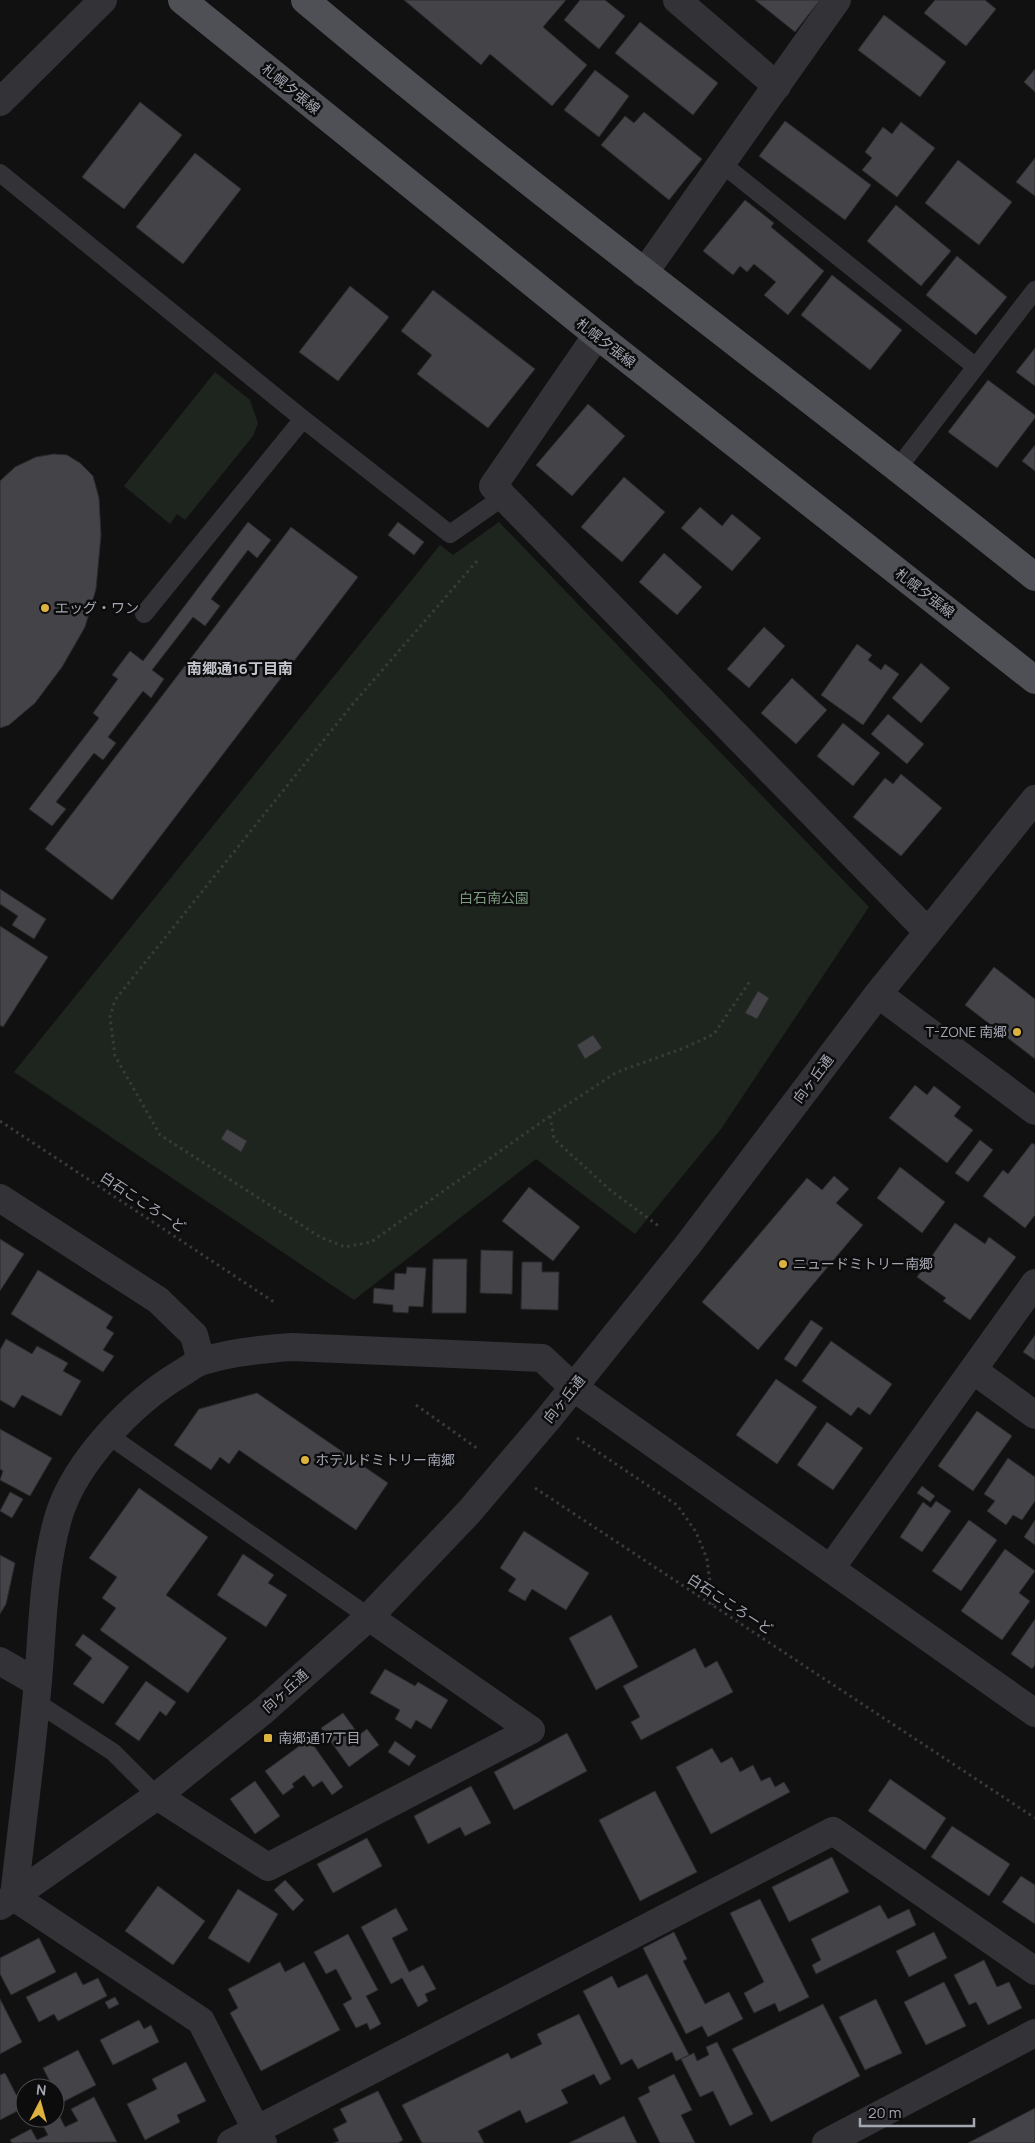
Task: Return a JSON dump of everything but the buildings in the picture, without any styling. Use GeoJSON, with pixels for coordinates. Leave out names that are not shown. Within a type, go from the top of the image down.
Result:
{"type":"FeatureCollection","features":[{"type":"Feature","properties":{"kind":"main road","name":"札幌夕張線"},"geometry":{"type":"LineString","coordinates":[[182,0],[597,335],[1035,680]]}},
{"type":"Feature","properties":{"kind":"main road"},"geometry":{"type":"LineString","coordinates":[[305,0],[644,273],[898,468],[1035,577]]}},
{"type":"Feature","properties":{"kind":"street"},"geometry":{"type":"LineString","coordinates":[[0,102],[103,0]]}},
{"type":"Feature","properties":{"kind":"street"},"geometry":{"type":"LineString","coordinates":[[677,0],[777,86]]}},
{"type":"Feature","properties":{"kind":"street"},"geometry":{"type":"LineString","coordinates":[[644,273],[837,0]]}},
{"type":"Feature","properties":{"kind":"street"},"geometry":{"type":"LineString","coordinates":[[597,335],[493,486],[928,932]]}},
{"type":"Feature","properties":{"kind":"street","name":"向ヶ丘通"},"geometry":{"type":"LineString","coordinates":[[7,1902],[157,1796],[263,1711],[369,1616],[469,1512],[541,1427],[687,1246],[878,994],[1035,799]]}},
{"type":"Feature","properties":{"kind":"street"},"geometry":{"type":"LineString","coordinates":[[878,994],[1035,1112]]}},
{"type":"Feature","properties":{"kind":"street"},"geometry":{"type":"LineString","coordinates":[[0,1198],[158,1300],[194,1336],[201,1361]]}},
{"type":"Feature","properties":{"kind":"street"},"geometry":{"type":"LineString","coordinates":[[831,1568],[1035,1283]]}},
{"type":"Feature","properties":{"kind":"street"},"geometry":{"type":"LineString","coordinates":[[260,2137],[201,2021],[7,1902],[37,1692],[47,1566],[60,1513],[82,1468],[108,1435],[135,1407],[162,1385],[201,1361],[259,1349],[292,1347],[542,1358],[573,1387],[1035,1713]]}},
{"type":"Feature","properties":{"kind":"street"},"geometry":{"type":"LineString","coordinates":[[973,1370],[1035,1415]]}},
{"type":"Feature","properties":{"kind":"street"},"geometry":{"type":"LineString","coordinates":[[157,1796],[268,1867],[531,1730],[369,1616]]}},
{"type":"Feature","properties":{"kind":"street"},"geometry":{"type":"LineString","coordinates":[[0,1661],[37,1692]]}},
{"type":"Feature","properties":{"kind":"street"},"geometry":{"type":"LineString","coordinates":[[231,2143],[260,2137],[833,1831],[1035,1972]]}},
{"type":"Feature","properties":{"kind":"street"},"geometry":{"type":"LineString","coordinates":[[826,2143],[1035,2033]]}},
{"type":"Feature","properties":{"kind":"lane"},"geometry":{"type":"LineString","coordinates":[[721,163],[976,367]]}},
{"type":"Feature","properties":{"kind":"lane"},"geometry":{"type":"LineString","coordinates":[[0,173],[303,419],[450,534],[503,497]]}},
{"type":"Feature","properties":{"kind":"lane"},"geometry":{"type":"LineString","coordinates":[[898,468],[1035,290]]}},
{"type":"Feature","properties":{"kind":"lane"},"geometry":{"type":"LineString","coordinates":[[144,614],[303,419]]}},
{"type":"Feature","properties":{"kind":"lane"},"geometry":{"type":"LineString","coordinates":[[108,1435],[369,1616]]}},
{"type":"Feature","properties":{"kind":"lane"},"geometry":{"type":"LineString","coordinates":[[37,1692],[114,1752],[157,1796]]}},
{"type":"Feature","properties":{"kind":"path"},"geometry":{"type":"LineString","coordinates":[[477,561],[352,705],[115,1000],[110,1017],[110,1033],[115,1056],[160,1135],[320,1236],[345,1247],[371,1242],[550,1116],[617,1072],[684,1048],[714,1034],[750,981]]}},
{"type":"Feature","properties":{"kind":"path"},"geometry":{"type":"LineString","coordinates":[[550,1116],[554,1139],[610,1190],[687,1246]]}},
{"type":"Feature","properties":{"kind":"path","name":"白石こころーど"},"geometry":{"type":"LineString","coordinates":[[0,1121],[274,1302]]}},
{"type":"Feature","properties":{"kind":"path"},"geometry":{"type":"LineString","coordinates":[[416,1405],[486,1454]]}},
{"type":"Feature","properties":{"kind":"path"},"geometry":{"type":"LineString","coordinates":[[541,1427],[677,1506],[696,1532],[707,1559],[713,1606]]}},
{"type":"Feature","properties":{"kind":"path","name":"白石こころーど"},"geometry":{"type":"LineString","coordinates":[[534,1487],[1035,1818]]}},
{"type":"Feature","properties":{"kind":"green space"},"geometry":{"type":"Polygon","coordinates":[[[215,372],[250,400],[258,423],[253,436],[185,520],[177,514],[170,524],[124,486],[215,372]]]}},
{"type":"Feature","properties":{"kind":"green space","name":"白石南公園"},"geometry":{"type":"Polygon","coordinates":[[[499,522],[869,907],[721,1129],[635,1234],[536,1159],[354,1300],[14,1072],[440,545],[453,555],[499,522]]]}},
{"type":"Feature","properties":{"kind":"place","name":"エッグ・ワン"},"geometry":{"type":"Point","coordinates":[45,608]}},
{"type":"Feature","properties":{"kind":"place","name":"T-ZONE 南郷"},"geometry":{"type":"Point","coordinates":[1017,1032]}},
{"type":"Feature","properties":{"kind":"place","name":"ニュードミトリー南郷"},"geometry":{"type":"Point","coordinates":[783,1264]}},
{"type":"Feature","properties":{"kind":"place","name":"ホテルドミトリー南郷"},"geometry":{"type":"Point","coordinates":[305,1460]}},
{"type":"Feature","properties":{"kind":"place","name":"南郷通17丁目"},"geometry":{"type":"Point","coordinates":[268,1738]}},
{"type":"Feature","properties":{"kind":"district","name":"南郷通16丁目南"},"geometry":{"type":"Point","coordinates":[240,669]}}]}
